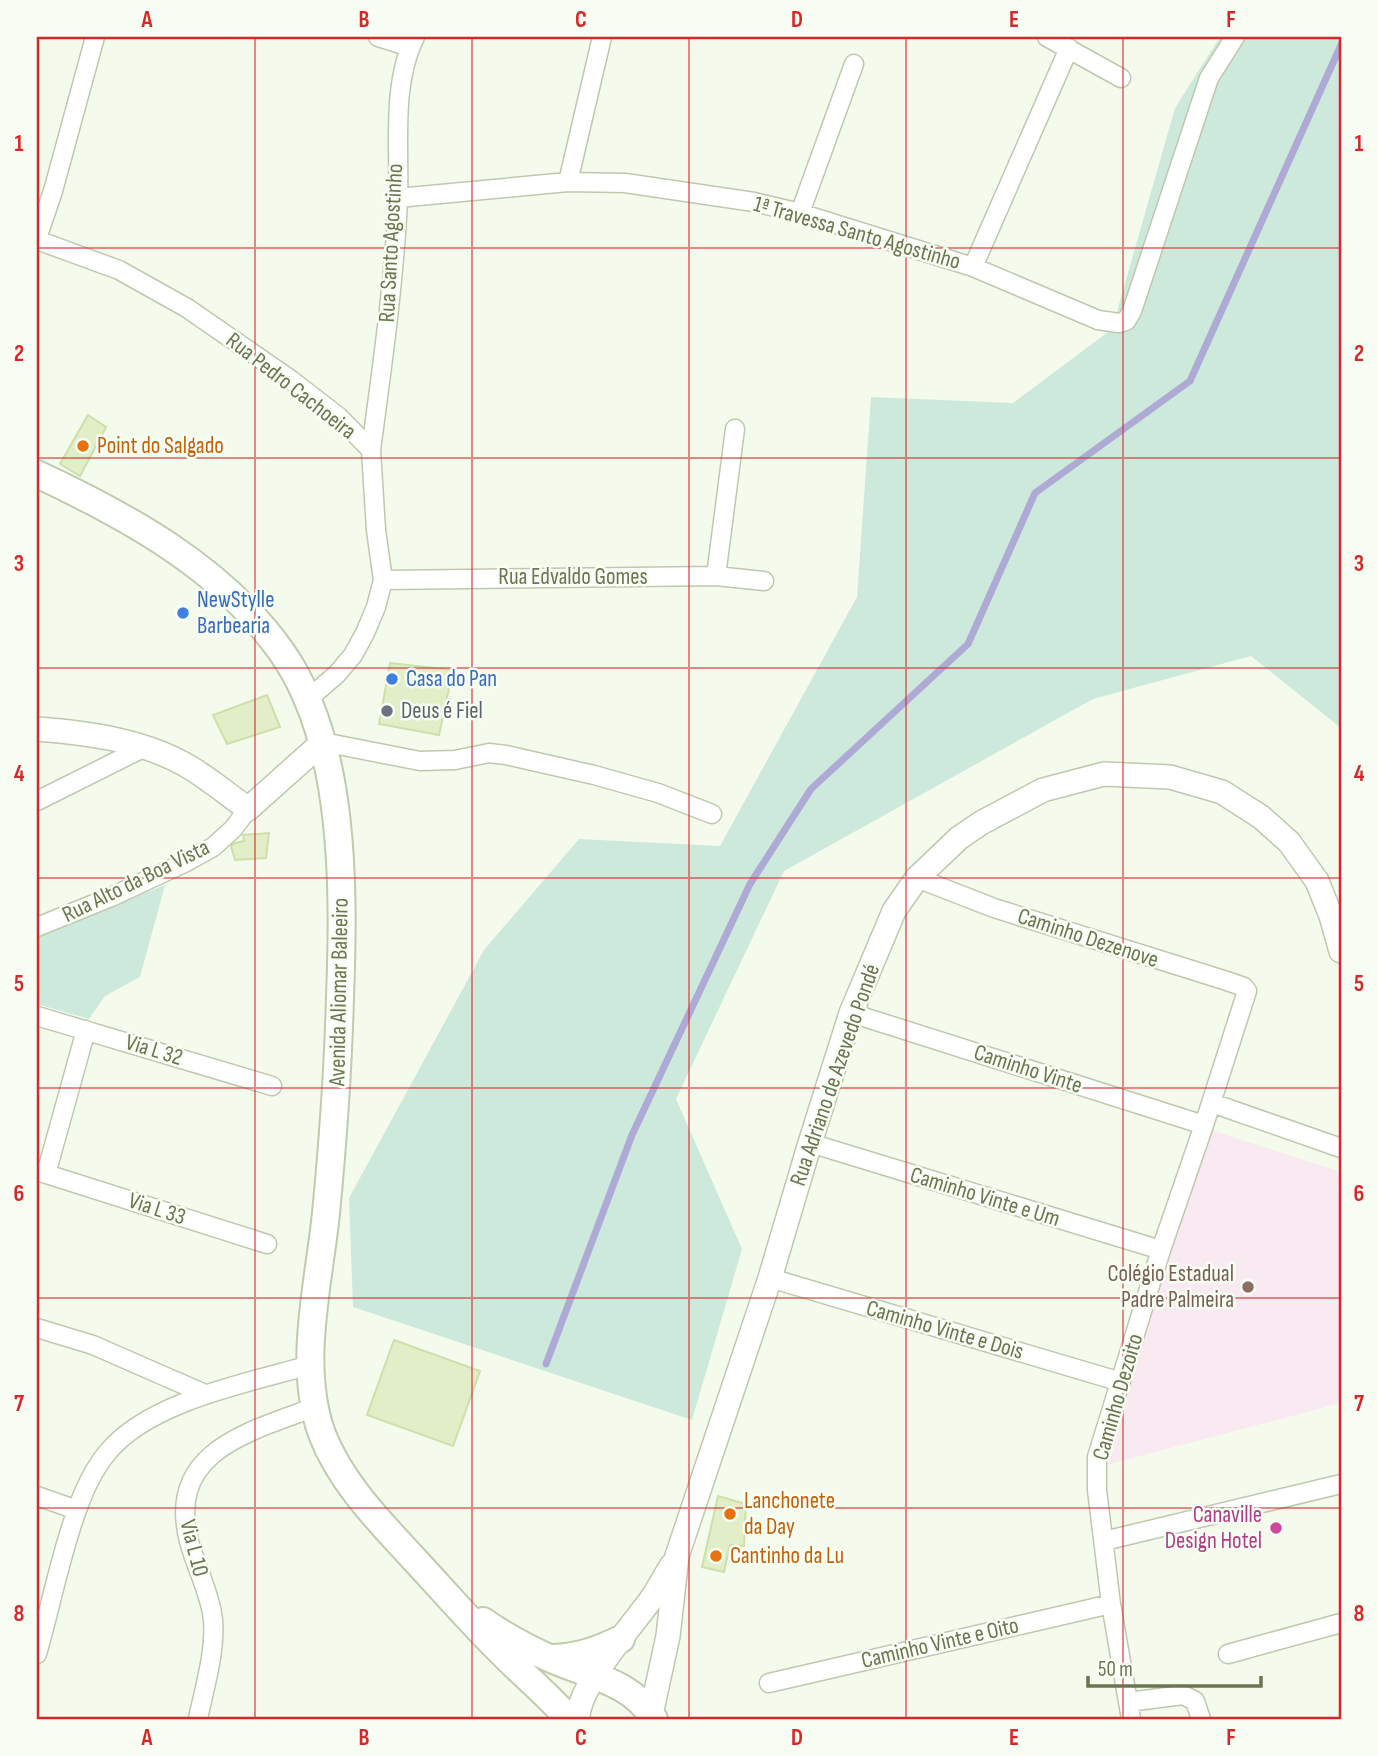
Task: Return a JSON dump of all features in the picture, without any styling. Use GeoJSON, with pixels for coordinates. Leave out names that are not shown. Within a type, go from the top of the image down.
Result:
{"type":"FeatureCollection","features":[{"type":"Feature","properties":{"kind":"main road","name":"Avenida Aliomar Baleeiro"},"geometry":{"type":"LineString","coordinates":[[37,474],[159,538],[216,583],[267,632],[289,664],[307,700],[323,742],[339,833],[343,912],[337,1102],[310,1365],[315,1407],[322,1434],[351,1487],[378,1521],[498,1649],[569,1719]]}},
{"type":"Feature","properties":{"kind":"main road","name":"Avenida Aliomar Baleeiro"},"geometry":{"type":"LineString","coordinates":[[453,1600],[486,1624],[548,1658],[596,1675],[627,1691],[652,1717]]}},
{"type":"Feature","properties":{"kind":"main road"},"geometry":{"type":"LineString","coordinates":[[548,1658],[591,1653],[621,1639]]}},
{"type":"Feature","properties":{"kind":"street"},"geometry":{"type":"LineString","coordinates":[[37,239],[53,191],[95,37]]}},
{"type":"Feature","properties":{"kind":"street"},"geometry":{"type":"LineString","coordinates":[[378,37],[413,42]]}},
{"type":"Feature","properties":{"kind":"street"},"geometry":{"type":"LineString","coordinates":[[568,182],[602,37]]}},
{"type":"Feature","properties":{"kind":"street"},"geometry":{"type":"LineString","coordinates":[[1047,37],[1121,78]]}},
{"type":"Feature","properties":{"kind":"street","name":"1ª Travessa Santo Agostinho"},"geometry":{"type":"LineString","coordinates":[[398,198],[568,182],[625,183],[754,202],[800,213],[973,267],[1098,320],[1119,323],[1126,321],[1132,311],[1209,78],[1235,37]]}},
{"type":"Feature","properties":{"kind":"street","name":"Rua Santo Agostinho"},"geometry":{"type":"LineString","coordinates":[[371,450],[389,310],[398,198],[397,141],[401,91],[413,42]]}},
{"type":"Feature","properties":{"kind":"street"},"geometry":{"type":"LineString","coordinates":[[973,267],[1069,48]]}},
{"type":"Feature","properties":{"kind":"street"},"geometry":{"type":"LineString","coordinates":[[800,213],[854,64]]}},
{"type":"Feature","properties":{"kind":"street","name":"Rua Pedro Cachoeira"},"geometry":{"type":"LineString","coordinates":[[37,239],[119,270],[187,308],[339,417],[371,450],[376,530],[383,580],[369,624],[352,655],[337,674],[307,700]]}},
{"type":"Feature","properties":{"kind":"street"},"geometry":{"type":"LineString","coordinates":[[716,576],[735,429]]}},
{"type":"Feature","properties":{"kind":"street","name":"Rua Edvaldo Gomes"},"geometry":{"type":"LineString","coordinates":[[383,580],[716,576],[764,581]]}},
{"type":"Feature","properties":{"kind":"street"},"geometry":{"type":"LineString","coordinates":[[37,729],[63,731],[145,747],[194,770],[247,809]]}},
{"type":"Feature","properties":{"kind":"street"},"geometry":{"type":"LineString","coordinates":[[323,742],[412,760],[455,760],[489,753],[506,755],[658,793],[712,814]]}},
{"type":"Feature","properties":{"kind":"street","name":"Rua Alto da Boa Vista"},"geometry":{"type":"LineString","coordinates":[[37,927],[111,897],[184,863],[213,846],[233,829],[247,809],[323,742]]}},
{"type":"Feature","properties":{"kind":"street"},"geometry":{"type":"LineString","coordinates":[[37,801],[145,747]]}},
{"type":"Feature","properties":{"kind":"street","name":"Rua Adriano de Azevedo Pondé"},"geometry":{"type":"LineString","coordinates":[[578,1719],[580,1704],[596,1675],[654,1595],[677,1556],[770,1278],[851,1013],[894,911],[917,878],[959,838],[981,823],[1044,790],[1104,774],[1170,777],[1222,792],[1261,817],[1289,842],[1317,881],[1341,951]]}},
{"type":"Feature","properties":{"kind":"street","name":"Caminho Dezenove"},"geometry":{"type":"LineString","coordinates":[[917,878],[1007,912],[1244,987],[1247,991],[1243,1004]]}},
{"type":"Feature","properties":{"kind":"street","name":"Caminho Dezoito"},"geometry":{"type":"LineString","coordinates":[[1130,1710],[1111,1604],[1097,1490],[1097,1457],[1161,1250],[1243,1004]]}},
{"type":"Feature","properties":{"kind":"street","name":"Caminho Vinte"},"geometry":{"type":"LineString","coordinates":[[851,1013],[1204,1125]]}},
{"type":"Feature","properties":{"kind":"street","name":"Via L 32"},"geometry":{"type":"LineString","coordinates":[[37,1016],[272,1086]]}},
{"type":"Feature","properties":{"kind":"street","name":"Via L 33"},"geometry":{"type":"LineString","coordinates":[[86,1030],[42,1172],[268,1244]]}},
{"type":"Feature","properties":{"kind":"street"},"geometry":{"type":"LineString","coordinates":[[1212,1103],[1341,1148]]}},
{"type":"Feature","properties":{"kind":"street","name":"Caminho Vinte e Um"},"geometry":{"type":"LineString","coordinates":[[810,1143],[1161,1250]]}},
{"type":"Feature","properties":{"kind":"street","name":"Caminho Vinte e Dois"},"geometry":{"type":"LineString","coordinates":[[770,1278],[1121,1382]]}},
{"type":"Feature","properties":{"kind":"street"},"geometry":{"type":"LineString","coordinates":[[37,1328],[93,1345],[205,1394]]}},
{"type":"Feature","properties":{"kind":"street"},"geometry":{"type":"LineString","coordinates":[[37,1654],[76,1510],[92,1476],[108,1452],[127,1434],[178,1405],[205,1394],[310,1365]]}},
{"type":"Feature","properties":{"kind":"street","name":"Via L 10"},"geometry":{"type":"LineString","coordinates":[[198,1719],[211,1657],[212,1614],[189,1539],[184,1511],[189,1485],[201,1464],[222,1446],[248,1432],[315,1407]]}},
{"type":"Feature","properties":{"kind":"street"},"geometry":{"type":"LineString","coordinates":[[1104,1541],[1341,1483]]}},
{"type":"Feature","properties":{"kind":"street"},"geometry":{"type":"LineString","coordinates":[[37,1496],[76,1510]]}},
{"type":"Feature","properties":{"kind":"street","name":"Rua Adriano de Azevedo Pondé"},"geometry":{"type":"LineString","coordinates":[[652,1717],[668,1636],[677,1556]]}},
{"type":"Feature","properties":{"kind":"street","name":"Caminho Vinte e Oito"},"geometry":{"type":"LineString","coordinates":[[769,1683],[1111,1604]]}},
{"type":"Feature","properties":{"kind":"street"},"geometry":{"type":"LineString","coordinates":[[1228,1654],[1341,1623]]}},
{"type":"Feature","properties":{"kind":"street"},"geometry":{"type":"LineString","coordinates":[[1130,1710],[1183,1695],[1195,1701],[1201,1719]]}},
{"type":"Feature","properties":{"kind":"shaded area","name":"Colégio Estadual Padre Palmeira"},"geometry":{"type":"Polygon","coordinates":[[[1205,1128],[1341,1172],[1341,1403],[1098,1467],[1205,1128]]]}},
{"type":"Feature","properties":{"kind":"green space"},"geometry":{"type":"Polygon","coordinates":[[[1220,37],[1341,37],[1341,728],[1251,656],[1093,699],[784,871],[676,1099],[742,1249],[692,1420],[353,1307],[349,1198],[484,950],[579,839],[720,846],[857,597],[871,397],[1013,403],[1112,329],[1175,108],[1220,37]]]}},
{"type":"Feature","properties":{"kind":"green space"},"geometry":{"type":"Polygon","coordinates":[[[165,885],[140,977],[105,996],[89,1019],[37,1004],[37,936],[165,885]]]}},
{"type":"Feature","properties":{"kind":"building","name":"Point do Salgado"},"geometry":{"type":"Polygon","coordinates":[[[88,415],[106,427],[80,476],[60,464],[88,415]]]}},
{"type":"Feature","properties":{"kind":"building"},"geometry":{"type":"Polygon","coordinates":[[[390,663],[453,670],[439,735],[379,724],[390,663]]]}},
{"type":"Feature","properties":{"kind":"building"},"geometry":{"type":"Polygon","coordinates":[[[267,695],[280,727],[227,744],[213,715],[267,695]]]}},
{"type":"Feature","properties":{"kind":"building"},"geometry":{"type":"Polygon","coordinates":[[[269,833],[266,858],[235,860],[231,846],[244,841],[243,835],[269,833]]]}},
{"type":"Feature","properties":{"kind":"building"},"geometry":{"type":"Polygon","coordinates":[[[394,1340],[480,1371],[453,1446],[367,1415],[394,1340]]]}},
{"type":"Feature","properties":{"kind":"building"},"geometry":{"type":"Polygon","coordinates":[[[718,1496],[746,1504],[744,1546],[730,1545],[724,1572],[702,1567],[718,1496]]]}},
{"type":"Feature","properties":{"kind":"waterway"},"geometry":{"type":"LineString","coordinates":[[546,1364],[632,1135],[750,884],[811,789],[968,644],[1035,493],[1190,381],[1341,45]]}},
{"type":"Feature","properties":{"kind":"place","name":"Point do Salgado"},"geometry":{"type":"Point","coordinates":[83,446]}},
{"type":"Feature","properties":{"kind":"place","name":"NewStylle Barbearia"},"geometry":{"type":"Point","coordinates":[183,613]}},
{"type":"Feature","properties":{"kind":"place","name":"Casa do Pan"},"geometry":{"type":"Point","coordinates":[392,679]}},
{"type":"Feature","properties":{"kind":"place","name":"Deus é Fiel"},"geometry":{"type":"Point","coordinates":[387,711]}},
{"type":"Feature","properties":{"kind":"place","name":"Colégio Estadual Padre Palmeira"},"geometry":{"type":"Point","coordinates":[1248,1287]}},
{"type":"Feature","properties":{"kind":"place","name":"Lanchonete da Day"},"geometry":{"type":"Point","coordinates":[730,1514]}},
{"type":"Feature","properties":{"kind":"place","name":"Canaville Design Hotel"},"geometry":{"type":"Point","coordinates":[1276,1528]}},
{"type":"Feature","properties":{"kind":"place","name":"Cantinho da Lu"},"geometry":{"type":"Point","coordinates":[716,1556]}}]}
